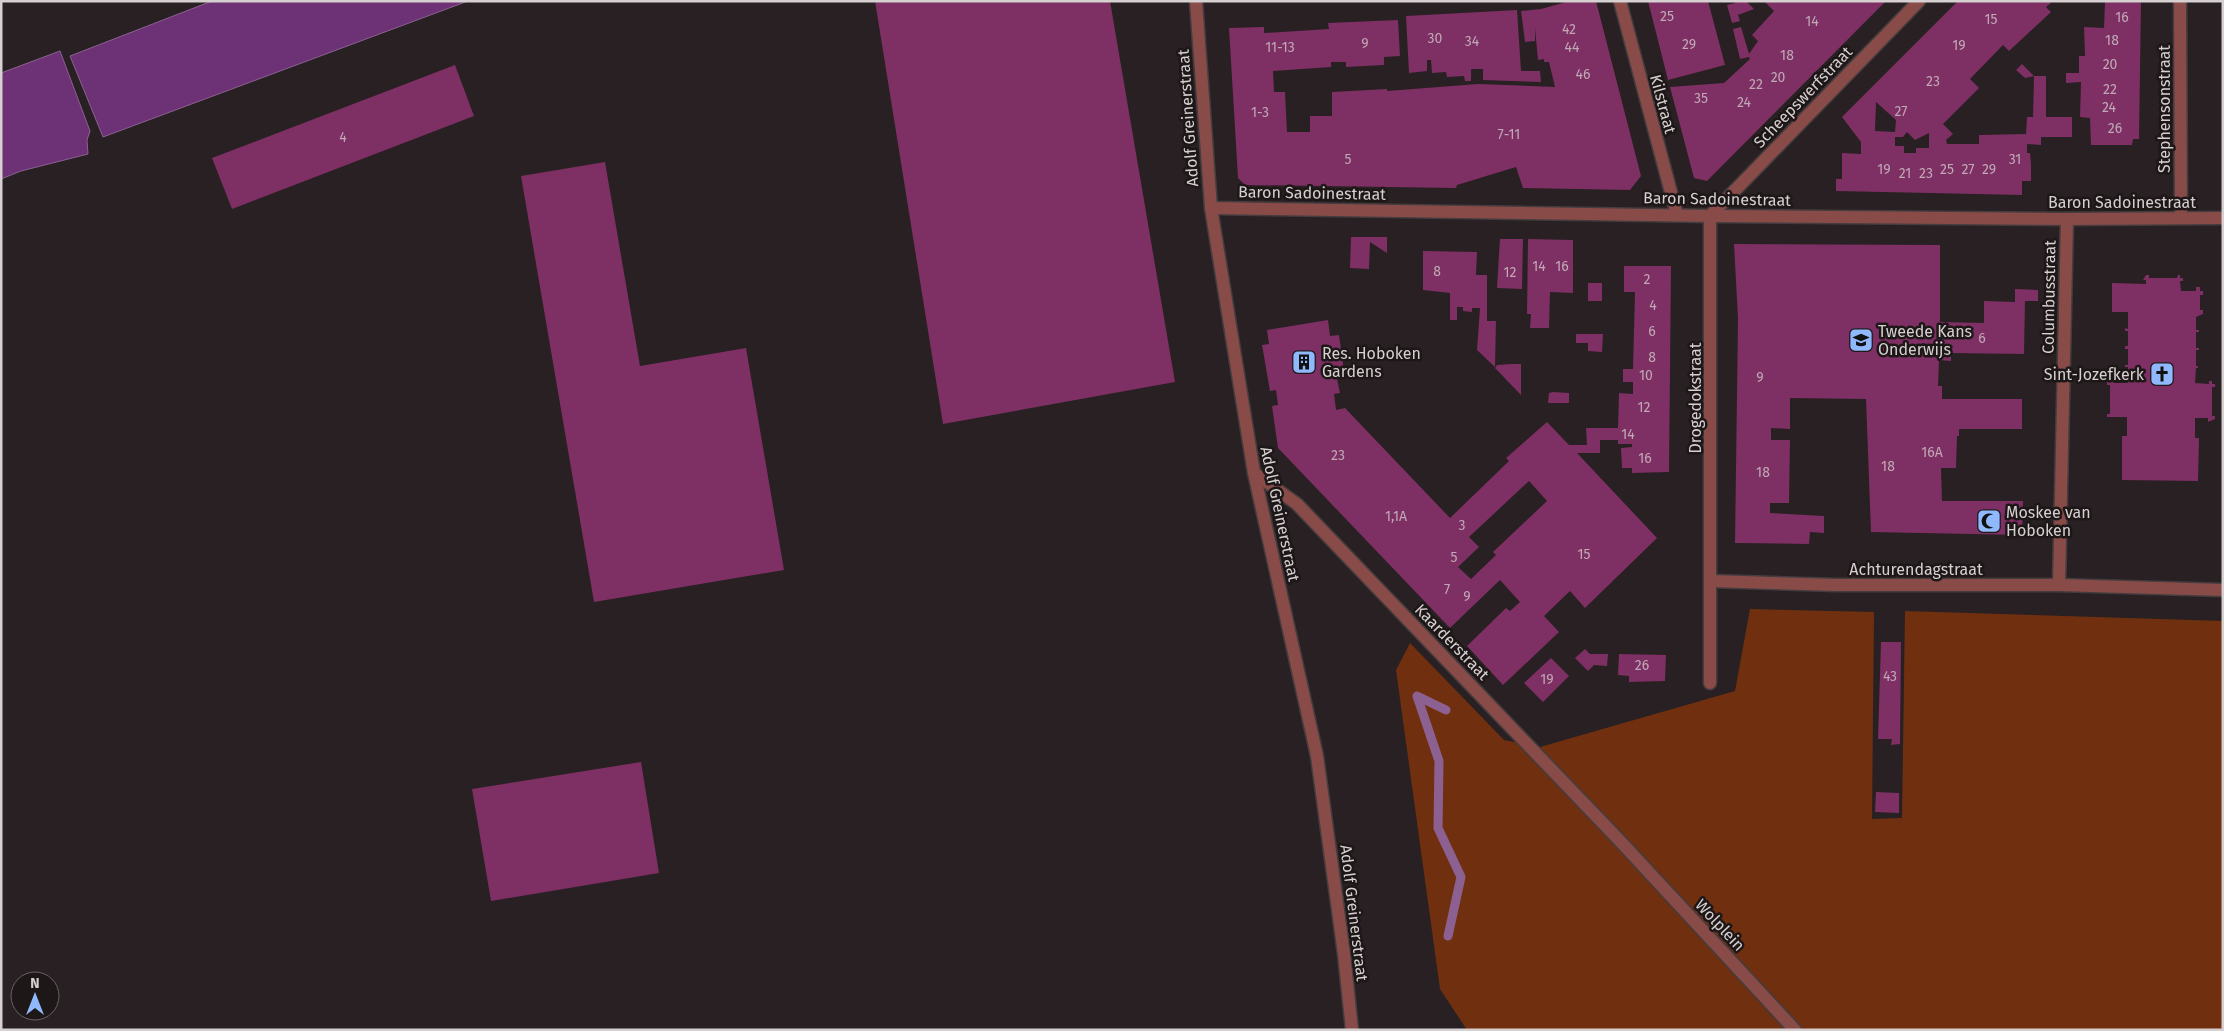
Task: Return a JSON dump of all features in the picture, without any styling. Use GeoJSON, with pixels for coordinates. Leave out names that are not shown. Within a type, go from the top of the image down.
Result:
{"type":"FeatureCollection","features":[{"type":"Feature","properties":{"kind":"street","name":"Adolf Greinerstraat"},"geometry":{"type":"LineString","coordinates":[[1196,1],[1211,208],[1254,473],[1317,756],[1344,954],[1352,1030]]}},
{"type":"Feature","properties":{"kind":"street","name":"Kilstraat"},"geometry":{"type":"LineString","coordinates":[[1620,1],[1677,215]]}},
{"type":"Feature","properties":{"kind":"street","name":"Scheepswerfstraat"},"geometry":{"type":"LineString","coordinates":[[1710,216],[1919,1]]}},
{"type":"Feature","properties":{"kind":"street","name":"Stephensonstraat"},"geometry":{"type":"LineString","coordinates":[[2180,1],[2180,217]]}},
{"type":"Feature","properties":{"kind":"street","name":"Baron Sadoinestraat"},"geometry":{"type":"LineString","coordinates":[[1211,208],[1710,216],[2067,219],[2223,218]]}},
{"type":"Feature","properties":{"kind":"street","name":"Drogedokstraat"},"geometry":{"type":"LineString","coordinates":[[1710,216],[1712,581]]}},
{"type":"Feature","properties":{"kind":"street","name":"Columbusstraat"},"geometry":{"type":"LineString","coordinates":[[2059,586],[2067,219]]}},
{"type":"Feature","properties":{"kind":"street","name":"Kaarderstraat"},"geometry":{"type":"LineString","coordinates":[[1254,473],[1296,504],[1621,842]]}},
{"type":"Feature","properties":{"kind":"street","name":"Achturendagstraat"},"geometry":{"type":"LineString","coordinates":[[1712,581],[1836,585],[2059,586],[2223,590]]}},
{"type":"Feature","properties":{"kind":"street"},"geometry":{"type":"LineString","coordinates":[[1710,682],[1712,581]]}},
{"type":"Feature","properties":{"kind":"street","name":"Wolplein"},"geometry":{"type":"LineString","coordinates":[[1621,842],[1795,1030]]}},
{"type":"Feature","properties":{"kind":"shaded area"},"geometry":{"type":"Polygon","coordinates":[[[212,1],[468,1],[103,137],[70,56],[212,1]]]}},
{"type":"Feature","properties":{"kind":"shaded area"},"geometry":{"type":"Polygon","coordinates":[[[60,51],[90,131],[87,140],[88,154],[21,171],[1,179],[1,73],[60,51]]]}},
{"type":"Feature","properties":{"kind":"shaded area"},"geometry":{"type":"Polygon","coordinates":[[[1750,609],[1874,612],[1872,819],[1902,818],[1905,611],[2223,621],[2223,1030],[1467,1030],[1440,989],[1396,670],[1410,643],[1504,740],[1540,747],[1735,691],[1750,609]]]}},
{"type":"Feature","properties":{"kind":"building"},"geometry":{"type":"Polygon","coordinates":[[[875,1],[1110,1],[1175,382],[943,424],[875,1]]]}},
{"type":"Feature","properties":{"kind":"building"},"geometry":{"type":"Polygon","coordinates":[[[1570,1],[1596,1],[1641,176],[1630,190],[1523,188],[1516,167],[1457,185],[1456,188],[1245,185],[1238,178],[1229,28],[1264,27],[1264,33],[1329,29],[1328,23],[1398,20],[1400,56],[1384,57],[1384,65],[1346,67],[1346,62],[1331,62],[1331,67],[1273,71],[1274,92],[1285,92],[1287,132],[1310,132],[1310,116],[1332,116],[1332,92],[1387,89],[1387,91],[1478,84],[1555,87],[1549,62],[1544,62],[1544,59],[1538,60],[1535,28],[1535,41],[1525,42],[1521,11],[1541,9],[1570,1]]]}},
{"type":"Feature","properties":{"kind":"building"},"geometry":{"type":"Polygon","coordinates":[[[1648,1],[1708,1],[1725,65],[1668,80],[1648,1]]]}},
{"type":"Feature","properties":{"kind":"building"},"geometry":{"type":"Polygon","coordinates":[[[1735,1],[1746,1],[1754,9],[1738,15],[1740,21],[1732,23],[1727,5],[1735,3],[1735,1]]]}},
{"type":"Feature","properties":{"kind":"building"},"geometry":{"type":"Polygon","coordinates":[[[1764,1],[1886,1],[1707,181],[1694,178],[1670,87],[1724,83],[1750,59],[1749,57],[1740,59],[1733,29],[1741,27],[1749,54],[1758,41],[1752,35],[1774,11],[1764,1]]]}},
{"type":"Feature","properties":{"kind":"building"},"geometry":{"type":"Polygon","coordinates":[[[1958,1],[2049,1],[2051,3],[2046,7],[2051,12],[2009,51],[2003,45],[1970,79],[1979,88],[1943,124],[1953,134],[1946,140],[1947,144],[1979,144],[1979,135],[2026,134],[2027,117],[2033,117],[2034,76],[2046,76],[2046,117],[2072,117],[2072,137],[2041,137],[2041,145],[2027,144],[2027,153],[2030,153],[2031,181],[2022,181],[2022,195],[1836,191],[1836,179],[1842,179],[1842,153],[1861,154],[1861,142],[1842,117],[1958,1]],[[1876,102],[1875,131],[1895,132],[1896,120],[1876,102]],[[1907,132],[1903,137],[1895,137],[1895,146],[1904,146],[1904,153],[1916,153],[1916,148],[1929,148],[1929,133],[1915,140],[1907,132]]]}},
{"type":"Feature","properties":{"kind":"building"},"geometry":{"type":"Polygon","coordinates":[[[2105,1],[2141,1],[2139,139],[2133,139],[2132,145],[2091,145],[2090,118],[2080,117],[2081,82],[2066,83],[2066,73],[2079,73],[2079,56],[2085,56],[2084,27],[2104,28],[2105,1]]]}},
{"type":"Feature","properties":{"kind":"building"},"geometry":{"type":"Polygon","coordinates":[[[1517,10],[1521,71],[1540,71],[1541,82],[1483,80],[1483,69],[1471,69],[1471,81],[1465,81],[1464,76],[1447,77],[1446,72],[1432,73],[1431,60],[1427,60],[1427,71],[1409,73],[1406,16],[1517,10]]]}},
{"type":"Feature","properties":{"kind":"building"},"geometry":{"type":"Polygon","coordinates":[[[2022,64],[2034,76],[2025,78],[2016,70],[2022,64]]]}},
{"type":"Feature","properties":{"kind":"building"},"geometry":{"type":"Polygon","coordinates":[[[455,65],[474,116],[232,209],[212,158],[455,65]]]}},
{"type":"Feature","properties":{"kind":"building"},"geometry":{"type":"Polygon","coordinates":[[[605,162],[640,366],[746,348],[784,570],[594,602],[521,176],[605,162]]]}},
{"type":"Feature","properties":{"kind":"building"},"geometry":{"type":"Polygon","coordinates":[[[1351,237],[1387,237],[1387,253],[1370,242],[1369,269],[1350,268],[1351,237]]]}},
{"type":"Feature","properties":{"kind":"building"},"geometry":{"type":"Polygon","coordinates":[[[1500,239],[1523,239],[1522,289],[1497,288],[1500,239]]]}},
{"type":"Feature","properties":{"kind":"building"},"geometry":{"type":"Polygon","coordinates":[[[1528,239],[1573,240],[1573,293],[1550,292],[1549,328],[1530,328],[1531,314],[1527,314],[1528,239]]]}},
{"type":"Feature","properties":{"kind":"building"},"geometry":{"type":"Polygon","coordinates":[[[1734,244],[1940,245],[1940,322],[1984,323],[1984,301],[2015,302],[2015,289],[2038,290],[2038,301],[2025,301],[2024,354],[1951,353],[1951,361],[1939,360],[1938,386],[1942,386],[1942,399],[2022,399],[2022,429],[1959,429],[1956,468],[1941,468],[1942,501],[2023,501],[2022,535],[1871,532],[1866,399],[1790,398],[1790,429],[1771,428],[1771,440],[1790,440],[1789,503],[1770,503],[1770,513],[1824,516],[1824,533],[1810,532],[1809,544],[1735,543],[1738,319],[1734,244]]]}},
{"type":"Feature","properties":{"kind":"building"},"geometry":{"type":"Polygon","coordinates":[[[1423,251],[1477,252],[1476,275],[1487,275],[1487,321],[1496,321],[1495,367],[1477,350],[1480,308],[1472,308],[1472,312],[1463,311],[1463,307],[1457,307],[1457,320],[1450,320],[1450,293],[1423,290],[1423,251]]]}},
{"type":"Feature","properties":{"kind":"building"},"geometry":{"type":"Polygon","coordinates":[[[1624,266],[1671,266],[1669,472],[1632,473],[1632,468],[1622,468],[1621,448],[1632,447],[1632,444],[1618,444],[1618,440],[1600,440],[1600,453],[1577,453],[1657,538],[1585,608],[1570,591],[1544,616],[1559,632],[1503,685],[1467,646],[1506,608],[1510,611],[1520,602],[1500,580],[1450,628],[1278,448],[1272,406],[1278,405],[1276,390],[1270,391],[1262,345],[1269,344],[1267,330],[1328,320],[1330,336],[1339,335],[1345,378],[1337,379],[1340,393],[1334,394],[1336,410],[1345,408],[1450,518],[1509,461],[1506,458],[1547,422],[1569,445],[1587,445],[1586,428],[1618,428],[1619,393],[1633,394],[1633,382],[1623,382],[1623,369],[1633,369],[1635,292],[1624,292],[1624,266]],[[1529,481],[1469,537],[1479,547],[1458,567],[1471,579],[1496,555],[1493,552],[1547,501],[1529,481]]]}},
{"type":"Feature","properties":{"kind":"building","name":"Sint-Jozefkerk"},"geometry":{"type":"Polygon","coordinates":[[[2146,275],[2149,275],[2149,278],[2177,278],[2180,275],[2180,278],[2183,278],[2183,281],[2180,281],[2181,291],[2196,291],[2196,287],[2200,287],[2200,291],[2203,291],[2203,295],[2200,295],[2200,310],[2203,310],[2203,314],[2196,317],[2196,330],[2199,330],[2199,332],[2196,332],[2196,348],[2199,348],[2199,350],[2196,350],[2196,366],[2198,368],[2196,368],[2195,383],[2209,384],[2209,381],[2212,381],[2212,384],[2215,384],[2215,387],[2212,387],[2212,416],[2215,416],[2215,419],[2208,422],[2208,418],[2195,418],[2195,438],[2199,438],[2198,481],[2122,480],[2122,436],[2127,436],[2127,417],[2107,417],[2107,414],[2110,414],[2110,385],[2107,385],[2107,382],[2114,379],[2114,383],[2128,383],[2128,367],[2125,367],[2125,365],[2128,365],[2128,349],[2125,349],[2125,346],[2128,346],[2128,331],[2125,331],[2125,328],[2128,329],[2128,312],[2112,312],[2112,283],[2146,284],[2146,280],[2143,280],[2146,275]]]}},
{"type":"Feature","properties":{"kind":"building"},"geometry":{"type":"Polygon","coordinates":[[[1588,283],[1602,283],[1602,301],[1588,301],[1588,283]]]}},
{"type":"Feature","properties":{"kind":"building"},"geometry":{"type":"Polygon","coordinates":[[[1576,334],[1603,334],[1602,352],[1588,351],[1588,343],[1576,343],[1576,334]]]}},
{"type":"Feature","properties":{"kind":"building"},"geometry":{"type":"Polygon","coordinates":[[[1521,364],[1521,395],[1495,368],[1497,365],[1521,364]]]}},
{"type":"Feature","properties":{"kind":"building"},"geometry":{"type":"Polygon","coordinates":[[[1549,393],[1569,393],[1569,403],[1548,403],[1549,393]]]}},
{"type":"Feature","properties":{"kind":"building"},"geometry":{"type":"Polygon","coordinates":[[[1881,642],[1901,642],[1900,744],[1891,745],[1892,739],[1878,739],[1881,642]]]}},
{"type":"Feature","properties":{"kind":"building"},"geometry":{"type":"Polygon","coordinates":[[[1585,649],[1590,654],[1608,654],[1607,666],[1594,665],[1588,671],[1575,658],[1585,649]]]}},
{"type":"Feature","properties":{"kind":"building"},"geometry":{"type":"Polygon","coordinates":[[[1619,654],[1666,655],[1665,681],[1629,682],[1629,676],[1618,675],[1619,654]]]}},
{"type":"Feature","properties":{"kind":"building"},"geometry":{"type":"Polygon","coordinates":[[[1551,658],[1569,676],[1543,702],[1524,683],[1551,658]]]}},
{"type":"Feature","properties":{"kind":"building"},"geometry":{"type":"Polygon","coordinates":[[[641,762],[659,873],[491,901],[472,789],[641,762]]]}},
{"type":"Feature","properties":{"kind":"building"},"geometry":{"type":"Polygon","coordinates":[[[1876,792],[1899,793],[1899,813],[1875,812],[1876,792]]]}},
{"type":"Feature","properties":{"kind":"waterway"},"geometry":{"type":"LineString","coordinates":[[1446,710],[1417,696],[1439,761],[1438,828],[1461,877],[1448,936]]}},
{"type":"Feature","properties":{"kind":"place","name":"Tweede Kans Onderwijs"},"geometry":{"type":"Point","coordinates":[1861,340]}},
{"type":"Feature","properties":{"kind":"place","name":"Res. Hoboken Gardens"},"geometry":{"type":"Point","coordinates":[1304,362]}},
{"type":"Feature","properties":{"kind":"place","name":"Sint-Jozefkerk"},"geometry":{"type":"Point","coordinates":[2162,374]}},
{"type":"Feature","properties":{"kind":"place","name":"Moskee van Hoboken"},"geometry":{"type":"Point","coordinates":[1989,521]}}]}
